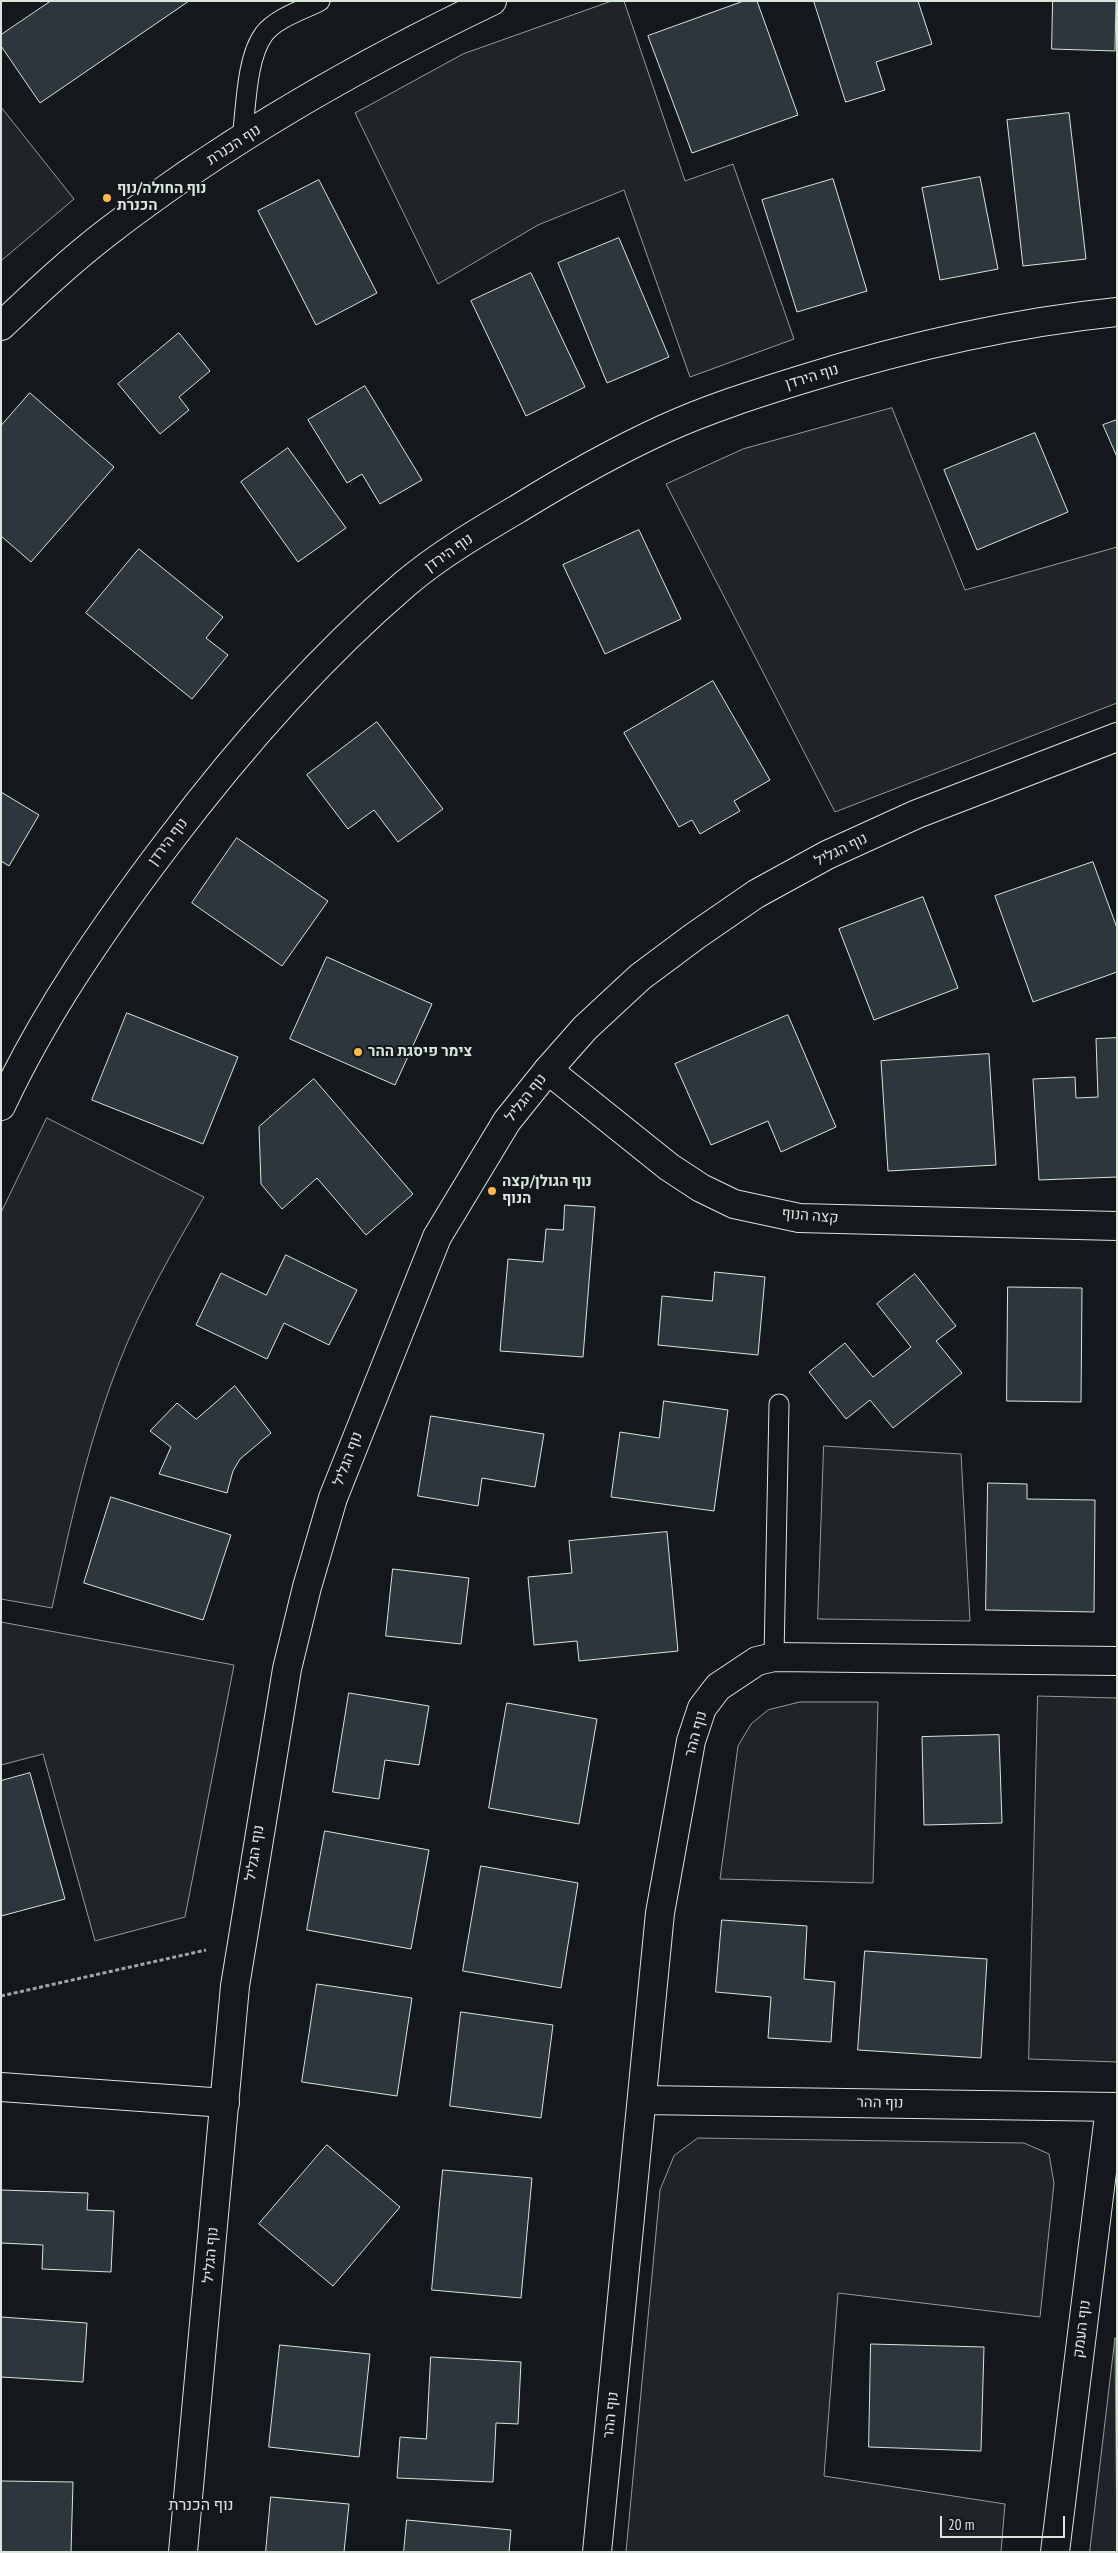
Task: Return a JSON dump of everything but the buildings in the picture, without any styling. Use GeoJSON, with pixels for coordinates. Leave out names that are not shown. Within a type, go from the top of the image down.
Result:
{"type":"FeatureCollection","features":[{"type":"Feature","properties":{"kind":"street","name":"נוף הכנרת"},"geometry":{"type":"LineString","coordinates":[[1,326],[51,279],[109,231],[242,139],[334,83],[492,1]]}},
{"type":"Feature","properties":{"kind":"street","name":"נוף הירדן"},"geometry":{"type":"LineString","coordinates":[[1,1106],[60,996],[118,909],[188,816],[251,737],[314,670],[407,582],[480,531],[574,475],[666,428],[764,392],[872,358],[1067,317],[1117,312]]}},
{"type":"Feature","properties":{"kind":"street","name":"נוף הגליל"},"geometry":{"type":"LineString","coordinates":[[183,2552],[241,1942],[287,1669],[307,1587],[333,1498],[437,1237],[507,1121],[548,1070],[586,1028],[640,977],[756,894],[827,855],[918,814],[1117,737]]}},
{"type":"Feature","properties":{"kind":"street","name":"קצה הנוף"},"geometry":{"type":"LineString","coordinates":[[548,1070],[669,1167],[701,1188],[734,1204],[799,1218],[1117,1226]]}},
{"type":"Feature","properties":{"kind":"street","name":"נוף ההר"},"geometry":{"type":"LineString","coordinates":[[597,2552],[660,1913],[691,1741],[702,1708],[718,1688],[757,1661],[774,1657],[1117,1661]]}},
{"type":"Feature","properties":{"kind":"street"},"geometry":{"type":"LineString","coordinates":[[1,2087],[225,2103]]}},
{"type":"Feature","properties":{"kind":"street","name":"נוף ההר"},"geometry":{"type":"LineString","coordinates":[[642,2100],[1113,2107]]}},
{"type":"Feature","properties":{"kind":"street","name":"נוף העמק"},"geometry":{"type":"LineString","coordinates":[[1055,2552],[1113,2107]]}},
{"type":"Feature","properties":{"kind":"lane"},"geometry":{"type":"LineString","coordinates":[[242,139],[254,54],[264,34],[276,24],[320,1]]}},
{"type":"Feature","properties":{"kind":"lane"},"geometry":{"type":"LineString","coordinates":[[774,1657],[779,1404]]}},
{"type":"Feature","properties":{"kind":"path"},"geometry":{"type":"LineString","coordinates":[[1,1996],[241,1942]]}},
{"type":"Feature","properties":{"kind":"shaded area"},"geometry":{"type":"Polygon","coordinates":[[[612,1],[624,1],[685,181],[733,164],[794,339],[690,377],[624,190],[538,225],[438,284],[355,113],[463,54],[612,1]]]}},
{"type":"Feature","properties":{"kind":"shaded area"},"geometry":{"type":"Polygon","coordinates":[[[1,107],[74,199],[1,261],[1,107]]]}},
{"type":"Feature","properties":{"kind":"shaded area"},"geometry":{"type":"Polygon","coordinates":[[[892,408],[965,590],[1117,547],[1117,703],[835,812],[666,484],[743,449],[892,408]]]}},
{"type":"Feature","properties":{"kind":"shaded area"},"geometry":{"type":"Polygon","coordinates":[[[47,1118],[204,1197],[147,1299],[119,1363],[89,1453],[52,1608],[1,1599],[1,1213],[47,1118]]]}},
{"type":"Feature","properties":{"kind":"shaded area"},"geometry":{"type":"Polygon","coordinates":[[[824,1446],[961,1454],[970,1621],[818,1619],[824,1446]]]}},
{"type":"Feature","properties":{"kind":"shaded area"},"geometry":{"type":"Polygon","coordinates":[[[1,1622],[234,1665],[185,1917],[95,1941],[43,1754],[1,1765],[1,1622]]]}},
{"type":"Feature","properties":{"kind":"shaded area"},"geometry":{"type":"Polygon","coordinates":[[[1038,1696],[1117,1698],[1117,2062],[1029,2059],[1038,1696]]]}},
{"type":"Feature","properties":{"kind":"shaded area"},"geometry":{"type":"Polygon","coordinates":[[[800,1702],[878,1702],[873,1883],[720,1879],[738,1746],[751,1724],[768,1710],[800,1702]]]}},
{"type":"Feature","properties":{"kind":"shaded area"},"geometry":{"type":"Polygon","coordinates":[[[698,2138],[1024,2143],[1049,2154],[1054,2183],[1040,2317],[838,2293],[824,2476],[1005,2504],[1001,2552],[626,2552],[660,2190],[674,2156],[698,2138]]]}},
{"type":"Feature","properties":{"kind":"shaded area"},"geometry":{"type":"Polygon","coordinates":[[[1115,2338],[1117,2552],[1090,2552],[1115,2338]]]}},
{"type":"Feature","properties":{"kind":"place","name":"נוף החולה/נוף הכנרת"},"geometry":{"type":"Point","coordinates":[107,198]}},
{"type":"Feature","properties":{"kind":"place","name":"צימר פיסגת ההר"},"geometry":{"type":"Point","coordinates":[358,1052]}},
{"type":"Feature","properties":{"kind":"place","name":"נוף הגולן/קצה הנוף"},"geometry":{"type":"Point","coordinates":[492,1191]}},
{"type":"Feature","properties":{"kind":"district","name":"נוף הכנרת"},"geometry":{"type":"Point","coordinates":[201,2505]}}]}
